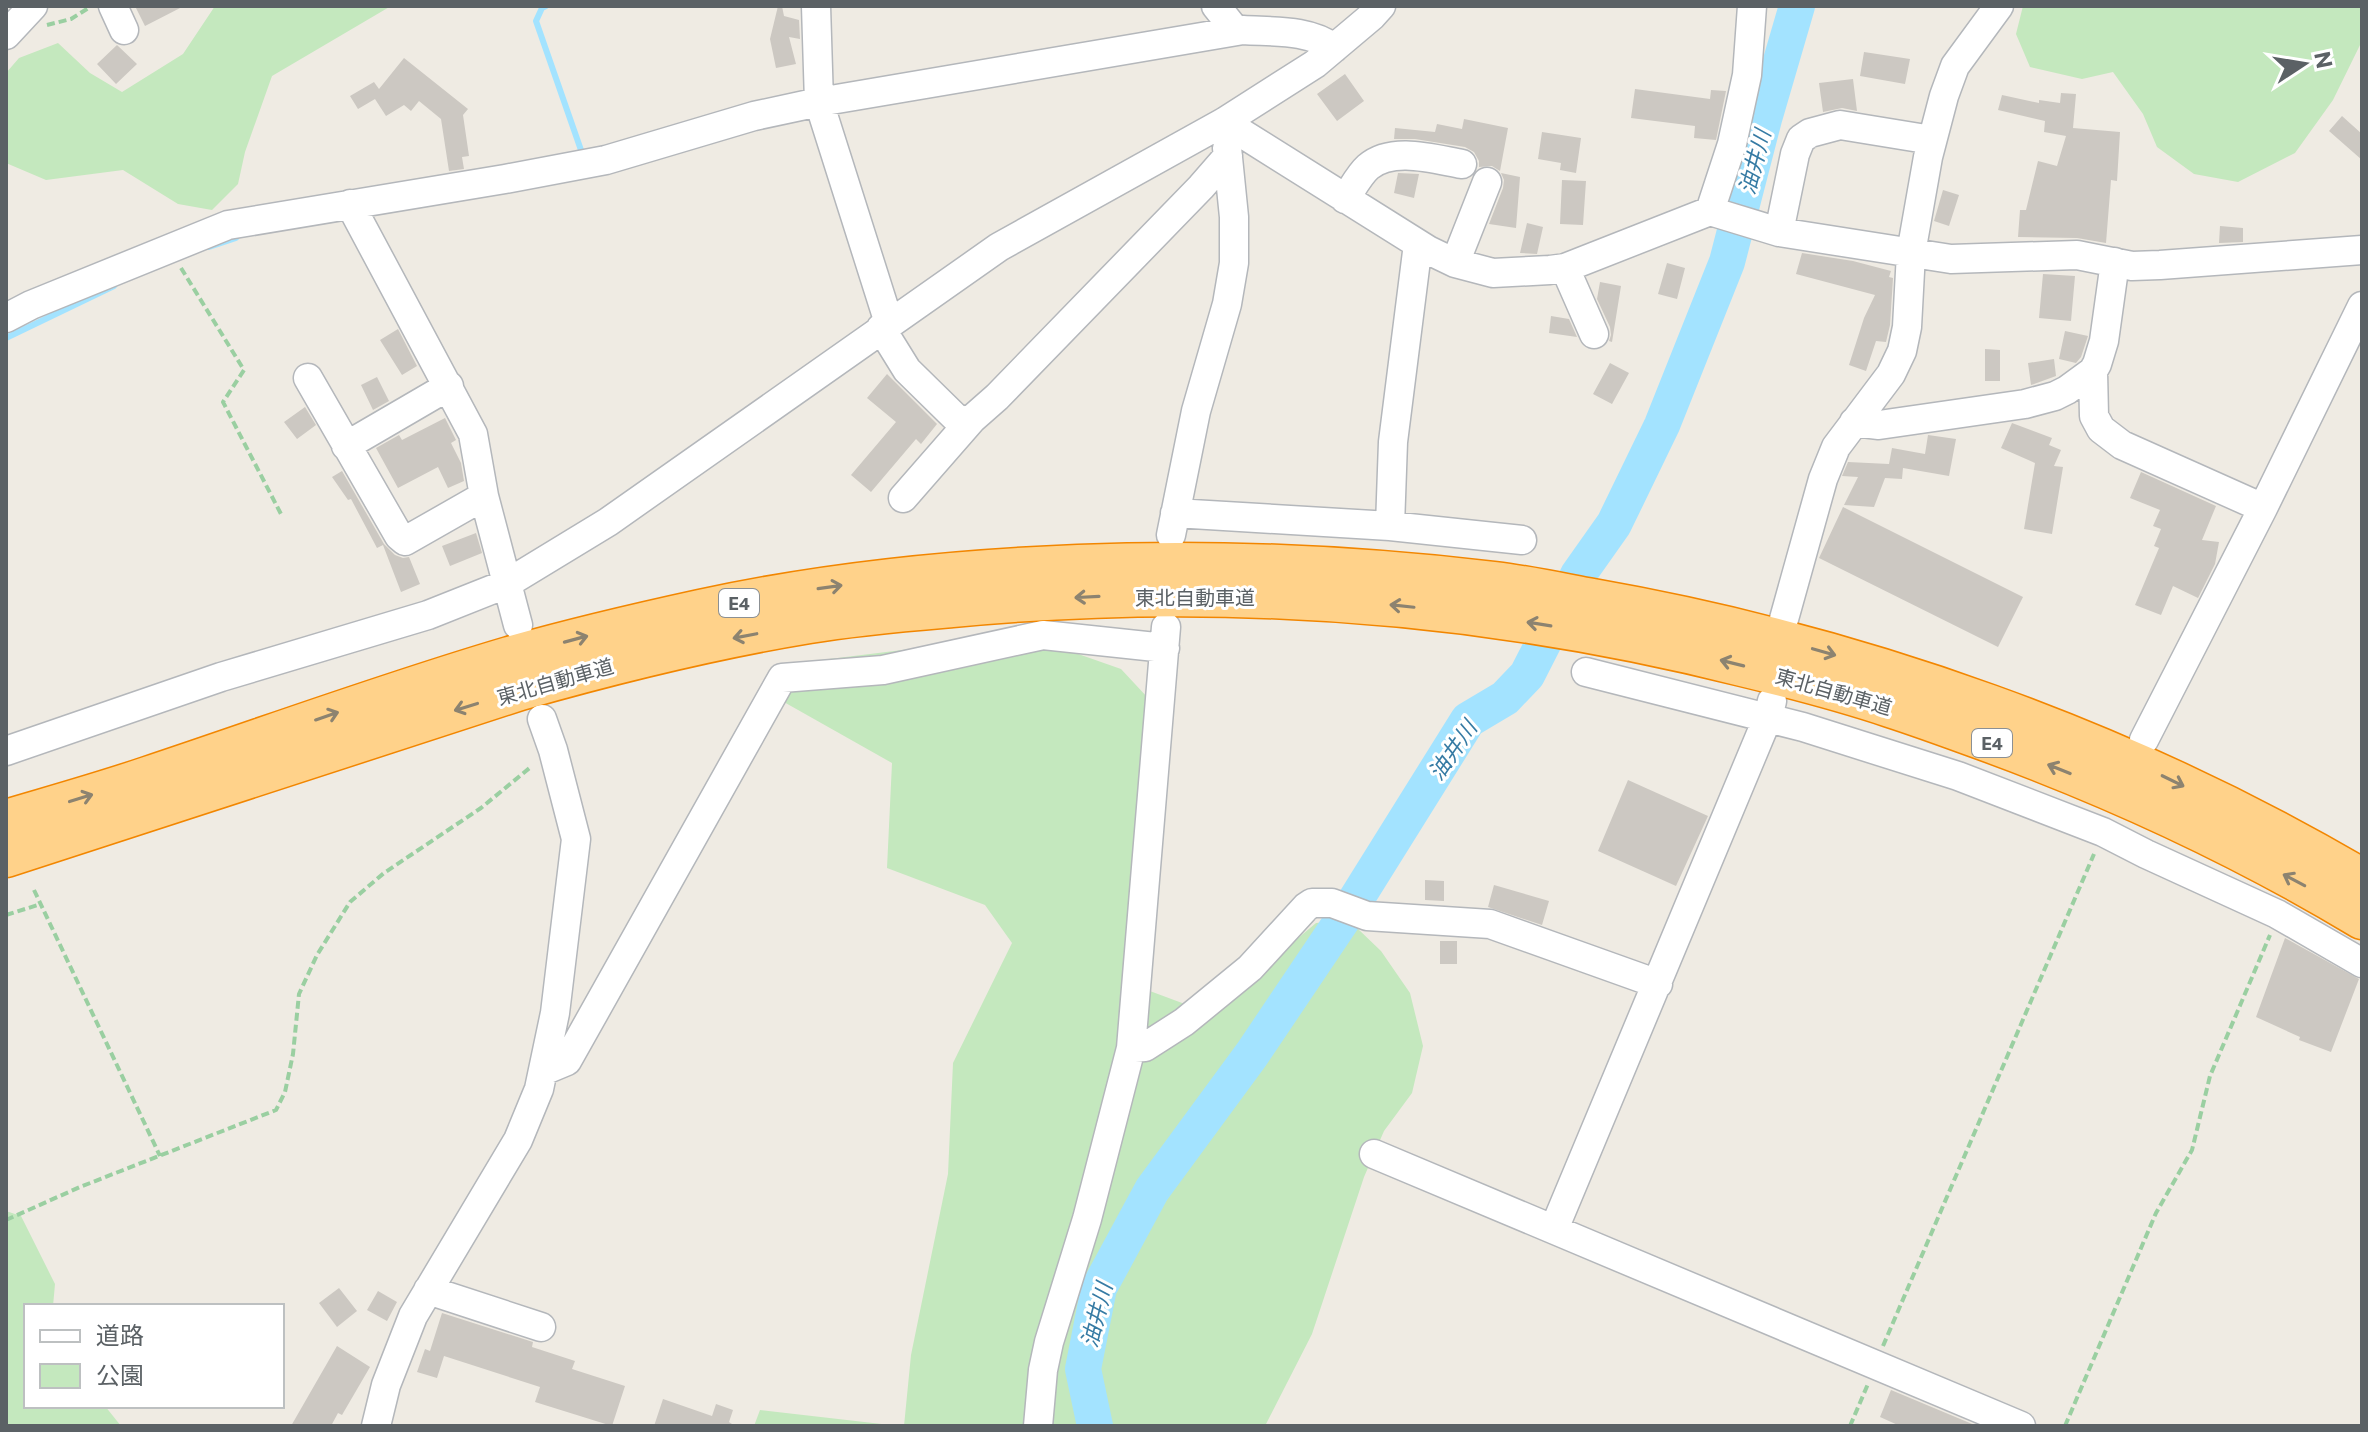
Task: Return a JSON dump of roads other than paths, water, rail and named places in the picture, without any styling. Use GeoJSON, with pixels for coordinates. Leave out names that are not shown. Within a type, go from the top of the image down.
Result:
{"type":"FeatureCollection","features":[{"type":"Feature","properties":{"kind":"highway","name":"東北自動車道"},"geometry":{"type":"LineString","coordinates":[[6,820],[138,780],[510,657],[707,608],[893,578],[1009,567],[1188,562],[1368,569],[1491,599],[1605,618],[1697,618],[1901,674],[2036,723],[2168,778],[2252,819],[2362,879]]}},
{"type":"Feature","properties":{"kind":"highway","name":"東北自動車道"},"geometry":{"type":"LineString","coordinates":[[6,857],[520,690],[603,667],[810,623],[1010,601],[1133,596],[1366,603],[1491,599]]}},
{"type":"Feature","properties":{"kind":"highway","name":"東北自動車道"},"geometry":{"type":"LineString","coordinates":[[1605,618],[1693,654],[1891,707],[2026,756],[2182,823],[2362,919]]}},
{"type":"Feature","properties":{"kind":"street"},"geometry":{"type":"LineString","coordinates":[[6,35],[33,6]]}},
{"type":"Feature","properties":{"kind":"street"},"geometry":{"type":"LineString","coordinates":[[816,6],[819,102],[885,326],[907,370],[959,421],[972,419]]}},
{"type":"Feature","properties":{"kind":"street"},"geometry":{"type":"LineString","coordinates":[[1216,6],[1236,31]]}},
{"type":"Feature","properties":{"kind":"street"},"geometry":{"type":"LineString","coordinates":[[6,751],[221,677],[428,615],[506,584],[608,522],[999,247],[1224,122],[1315,64],[1381,6]]}},
{"type":"Feature","properties":{"kind":"street"},"geometry":{"type":"LineString","coordinates":[[1720,215],[1747,75],[1752,6]]}},
{"type":"Feature","properties":{"kind":"street"},"geometry":{"type":"LineString","coordinates":[[1784,619],[1823,479],[1836,447],[1891,374],[1902,351],[1907,327],[1911,253],[1932,140],[1955,66],[1999,6]]}},
{"type":"Feature","properties":{"kind":"street"},"geometry":{"type":"LineString","coordinates":[[6,318],[228,225],[606,160],[754,116],[819,102],[1236,31],[1309,35],[1334,48]]}},
{"type":"Feature","properties":{"kind":"street"},"geometry":{"type":"LineString","coordinates":[[1224,122],[1234,217],[1234,263],[1227,304],[1196,411],[1173,524],[1390,526],[1522,540]]}},
{"type":"Feature","properties":{"kind":"street"},"geometry":{"type":"LineString","coordinates":[[1224,122],[1418,244],[1455,263],[1493,273],[1565,268],[1720,215],[1773,230],[1951,259],[2077,255],[2132,266],[2362,250]]}},
{"type":"Feature","properties":{"kind":"street"},"geometry":{"type":"LineString","coordinates":[[1773,230],[1795,154],[1801,139],[1810,133],[1840,125],[1932,140]]}},
{"type":"Feature","properties":{"kind":"street"},"geometry":{"type":"LineString","coordinates":[[1345,199],[1368,167],[1398,155],[1462,164]]}},
{"type":"Feature","properties":{"kind":"street"},"geometry":{"type":"LineString","coordinates":[[903,498],[972,419],[997,397],[1228,156]]}},
{"type":"Feature","properties":{"kind":"street"},"geometry":{"type":"LineString","coordinates":[[1455,263],[1487,182]]}},
{"type":"Feature","properties":{"kind":"street"},"geometry":{"type":"LineString","coordinates":[[350,204],[473,434],[484,496],[518,625]]}},
{"type":"Feature","properties":{"kind":"street"},"geometry":{"type":"LineString","coordinates":[[1390,526],[1393,442],[1418,244]]}},
{"type":"Feature","properties":{"kind":"street"},"geometry":{"type":"LineString","coordinates":[[2115,262],[2104,341],[2093,371],[2094,416],[2101,429],[2122,445],[2263,508]]}},
{"type":"Feature","properties":{"kind":"street"},"geometry":{"type":"LineString","coordinates":[[1565,268],[1594,334]]}},
{"type":"Feature","properties":{"kind":"street"},"geometry":{"type":"LineString","coordinates":[[2144,740],[2362,306]]}},
{"type":"Feature","properties":{"kind":"street"},"geometry":{"type":"LineString","coordinates":[[1854,422],[1879,425],[2025,404],[2055,396],[2093,371]]}},
{"type":"Feature","properties":{"kind":"street"},"geometry":{"type":"LineString","coordinates":[[308,378],[399,536],[405,541],[484,496]]}},
{"type":"Feature","properties":{"kind":"street"},"geometry":{"type":"LineString","coordinates":[[346,446],[449,386]]}},
{"type":"Feature","properties":{"kind":"street"},"geometry":{"type":"LineString","coordinates":[[543,1071],[567,1061],[782,678],[883,670],[1043,635],[1166,637],[1131,1048],[1087,1219],[1049,1342],[1038,1426]]}},
{"type":"Feature","properties":{"kind":"street"},"geometry":{"type":"LineString","coordinates":[[1586,672],[1770,709],[2105,826],[2146,854],[2277,914],[2362,963]]}},
{"type":"Feature","properties":{"kind":"street"},"geometry":{"type":"LineString","coordinates":[[1554,1229],[1770,709]]}},
{"type":"Feature","properties":{"kind":"street"},"geometry":{"type":"LineString","coordinates":[[376,1426],[391,1371],[413,1316],[518,1140],[539,1089],[555,1013],[576,839],[542,719]]}},
{"type":"Feature","properties":{"kind":"street"},"geometry":{"type":"LineString","coordinates":[[1131,1048],[1145,1047],[1184,1022],[1250,968],[1312,903],[1332,903],[1367,916],[1490,924],[1658,984]]}},
{"type":"Feature","properties":{"kind":"street"},"geometry":{"type":"LineString","coordinates":[[1374,1154],[2021,1426]]}},
{"type":"Feature","properties":{"kind":"street"},"geometry":{"type":"LineString","coordinates":[[428,1290],[541,1327]]}},
{"type":"Feature","properties":{"kind":"waterway"},"geometry":{"type":"LineString","coordinates":[[546,6],[536,21],[582,153]]}},
{"type":"Feature","properties":{"kind":"waterway","name":"油井川"},"geometry":{"type":"LineString","coordinates":[[1095,1426],[1083,1369],[1099,1288],[1152,1190],[1252,1054],[1355,901],[1468,720],[1505,698],[1527,675],[1578,575],[1614,524],[1662,425],[1727,262],[1797,6]]}},
{"type":"Feature","properties":{"kind":"waterway"},"geometry":{"type":"LineString","coordinates":[[209,247],[236,238]]}},
{"type":"Feature","properties":{"kind":"waterway"},"geometry":{"type":"LineString","coordinates":[[6,338],[114,286]]}}]}
